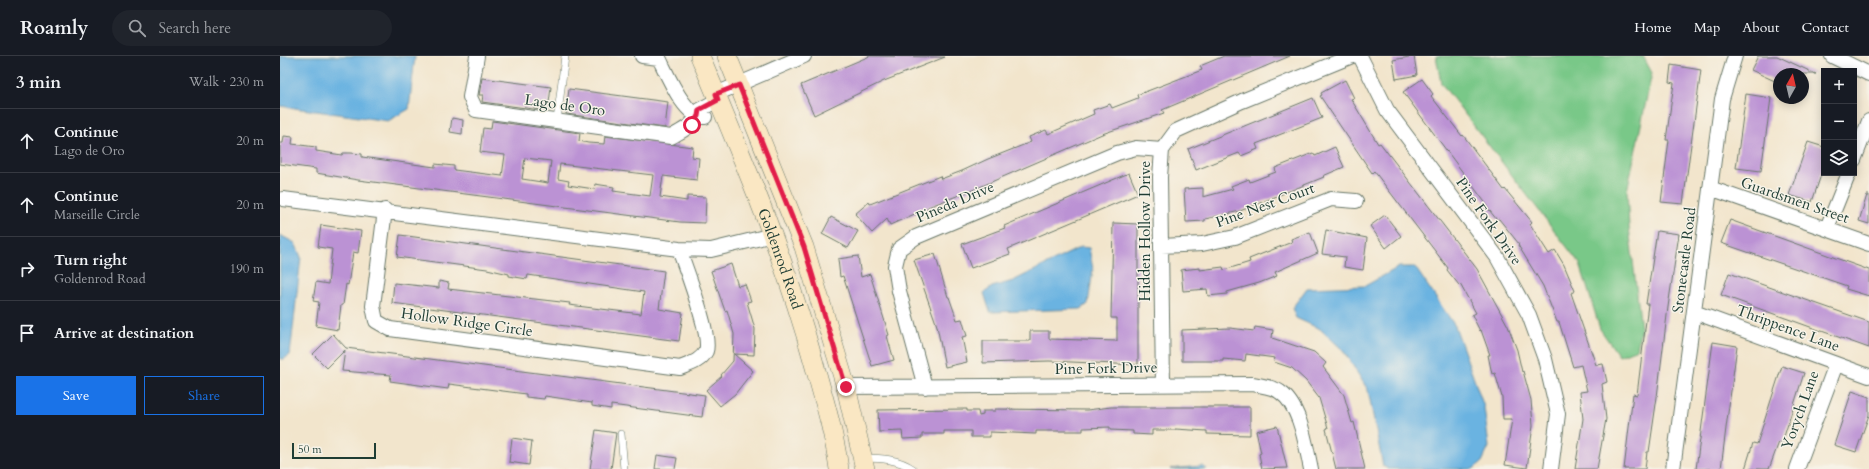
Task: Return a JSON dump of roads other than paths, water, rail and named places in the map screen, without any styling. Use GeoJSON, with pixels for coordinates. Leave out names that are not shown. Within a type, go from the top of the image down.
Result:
{"type":"FeatureCollection","features":[{"type":"Feature","properties":{"kind":"main road","name":"Goldenrod Road"},"geometry":{"type":"LineString","coordinates":[[700,56],[773,235],[803,324],[834,437],[839,469]]}},
{"type":"Feature","properties":{"kind":"main road","name":"Goldenrod Road"},"geometry":{"type":"LineString","coordinates":[[727,56],[804,247],[846,387],[864,464]]}},
{"type":"Feature","properties":{"kind":"street","name":"Lago de Oro"},"geometry":{"type":"LineString","coordinates":[[477,56],[470,97],[476,110],[671,137],[692,125],[698,116],[699,110],[719,101]]}},
{"type":"Feature","properties":{"kind":"street"},"geometry":{"type":"LineString","coordinates":[[642,56],[659,58],[681,101],[698,116]]}},
{"type":"Feature","properties":{"kind":"street"},"geometry":{"type":"LineString","coordinates":[[719,101],[739,85],[804,56]]}},
{"type":"Feature","properties":{"kind":"street","name":"Hidden Hollow Drive"},"geometry":{"type":"LineString","coordinates":[[1163,384],[1161,246],[1162,150],[1176,131],[1242,101],[1352,56]]}},
{"type":"Feature","properties":{"kind":"street","name":"Pine Fork Drive"},"geometry":{"type":"LineString","coordinates":[[1360,56],[1387,110],[1497,257],[1529,315],[1545,359],[1558,414],[1551,469]]}},
{"type":"Feature","properties":{"kind":"street","name":"Stonecastle Road"},"geometry":{"type":"LineString","coordinates":[[1673,469],[1722,99],[1735,56]]}},
{"type":"Feature","properties":{"kind":"street"},"geometry":{"type":"LineString","coordinates":[[1832,56],[1869,74]]}},
{"type":"Feature","properties":{"kind":"street"},"geometry":{"type":"LineString","coordinates":[[1857,152],[1869,121]]}},
{"type":"Feature","properties":{"kind":"street","name":"Pineda Drive"},"geometry":{"type":"LineString","coordinates":[[925,387],[899,292],[895,266],[899,249],[916,237],[1117,153],[1136,148],[1162,150]]}},
{"type":"Feature","properties":{"kind":"street"},"geometry":{"type":"LineString","coordinates":[[1828,228],[1848,176]]}},
{"type":"Feature","properties":{"kind":"street","name":"Guardsmen Street"},"geometry":{"type":"LineString","coordinates":[[1710,188],[1828,228],[1869,244]]}},
{"type":"Feature","properties":{"kind":"street","name":"Pine Nest Court"},"geometry":{"type":"LineString","coordinates":[[1161,246],[1202,244],[1235,237],[1331,198],[1356,201]]}},
{"type":"Feature","properties":{"kind":"street"},"geometry":{"type":"LineString","coordinates":[[283,199],[385,210],[679,249],[711,250],[773,235]]}},
{"type":"Feature","properties":{"kind":"street","name":"Hollow Ridge Circle"},"geometry":{"type":"LineString","coordinates":[[385,210],[372,306],[376,321],[390,329],[680,368],[696,362],[706,351],[707,334],[679,249]]}},
{"type":"Feature","properties":{"kind":"street","name":"Thrippence Lane"},"geometry":{"type":"LineString","coordinates":[[1694,312],[1869,376]]}},
{"type":"Feature","properties":{"kind":"street","name":"Yorych Lane"},"geometry":{"type":"LineString","coordinates":[[1797,469],[1836,364]]}},
{"type":"Feature","properties":{"kind":"street","name":"Pine Fork Drive"},"geometry":{"type":"LineString","coordinates":[[846,387],[1253,384],[1280,392],[1294,408],[1303,428],[1311,469]]}},
{"type":"Feature","properties":{"kind":"lane"},"geometry":{"type":"LineString","coordinates":[[557,121],[565,56]]}},
{"type":"Feature","properties":{"kind":"lane"},"geometry":{"type":"LineString","coordinates":[[621,434],[624,469]]}},
{"type":"Feature","properties":{"kind":"lane"},"geometry":{"type":"LineString","coordinates":[[864,464],[888,459],[907,465],[913,469]]}},
{"type":"Feature","properties":{"kind":"water"},"geometry":{"type":"Polygon","coordinates":[[[280,56],[415,56],[409,109],[388,121],[280,106],[280,56]]]}},
{"type":"Feature","properties":{"kind":"water"},"geometry":{"type":"Polygon","coordinates":[[[280,235],[295,243],[301,257],[290,355],[284,359],[280,359],[280,235]]]}},
{"type":"Feature","properties":{"kind":"water"},"geometry":{"type":"Polygon","coordinates":[[[1081,247],[1089,248],[1093,269],[1088,304],[1081,309],[990,312],[984,293],[992,287],[1013,281],[1081,247]]]}},
{"type":"Feature","properties":{"kind":"water"},"geometry":{"type":"Polygon","coordinates":[[[1399,267],[1415,267],[1455,326],[1484,407],[1489,447],[1482,462],[1473,469],[1388,469],[1383,466],[1368,390],[1343,350],[1320,329],[1296,318],[1292,308],[1307,288],[1365,286],[1399,267]]]}},
{"type":"Feature","properties":{"kind":"water"},"geometry":{"type":"Polygon","coordinates":[[[1202,466],[1207,469],[1170,469],[1202,466]]]}}]}
